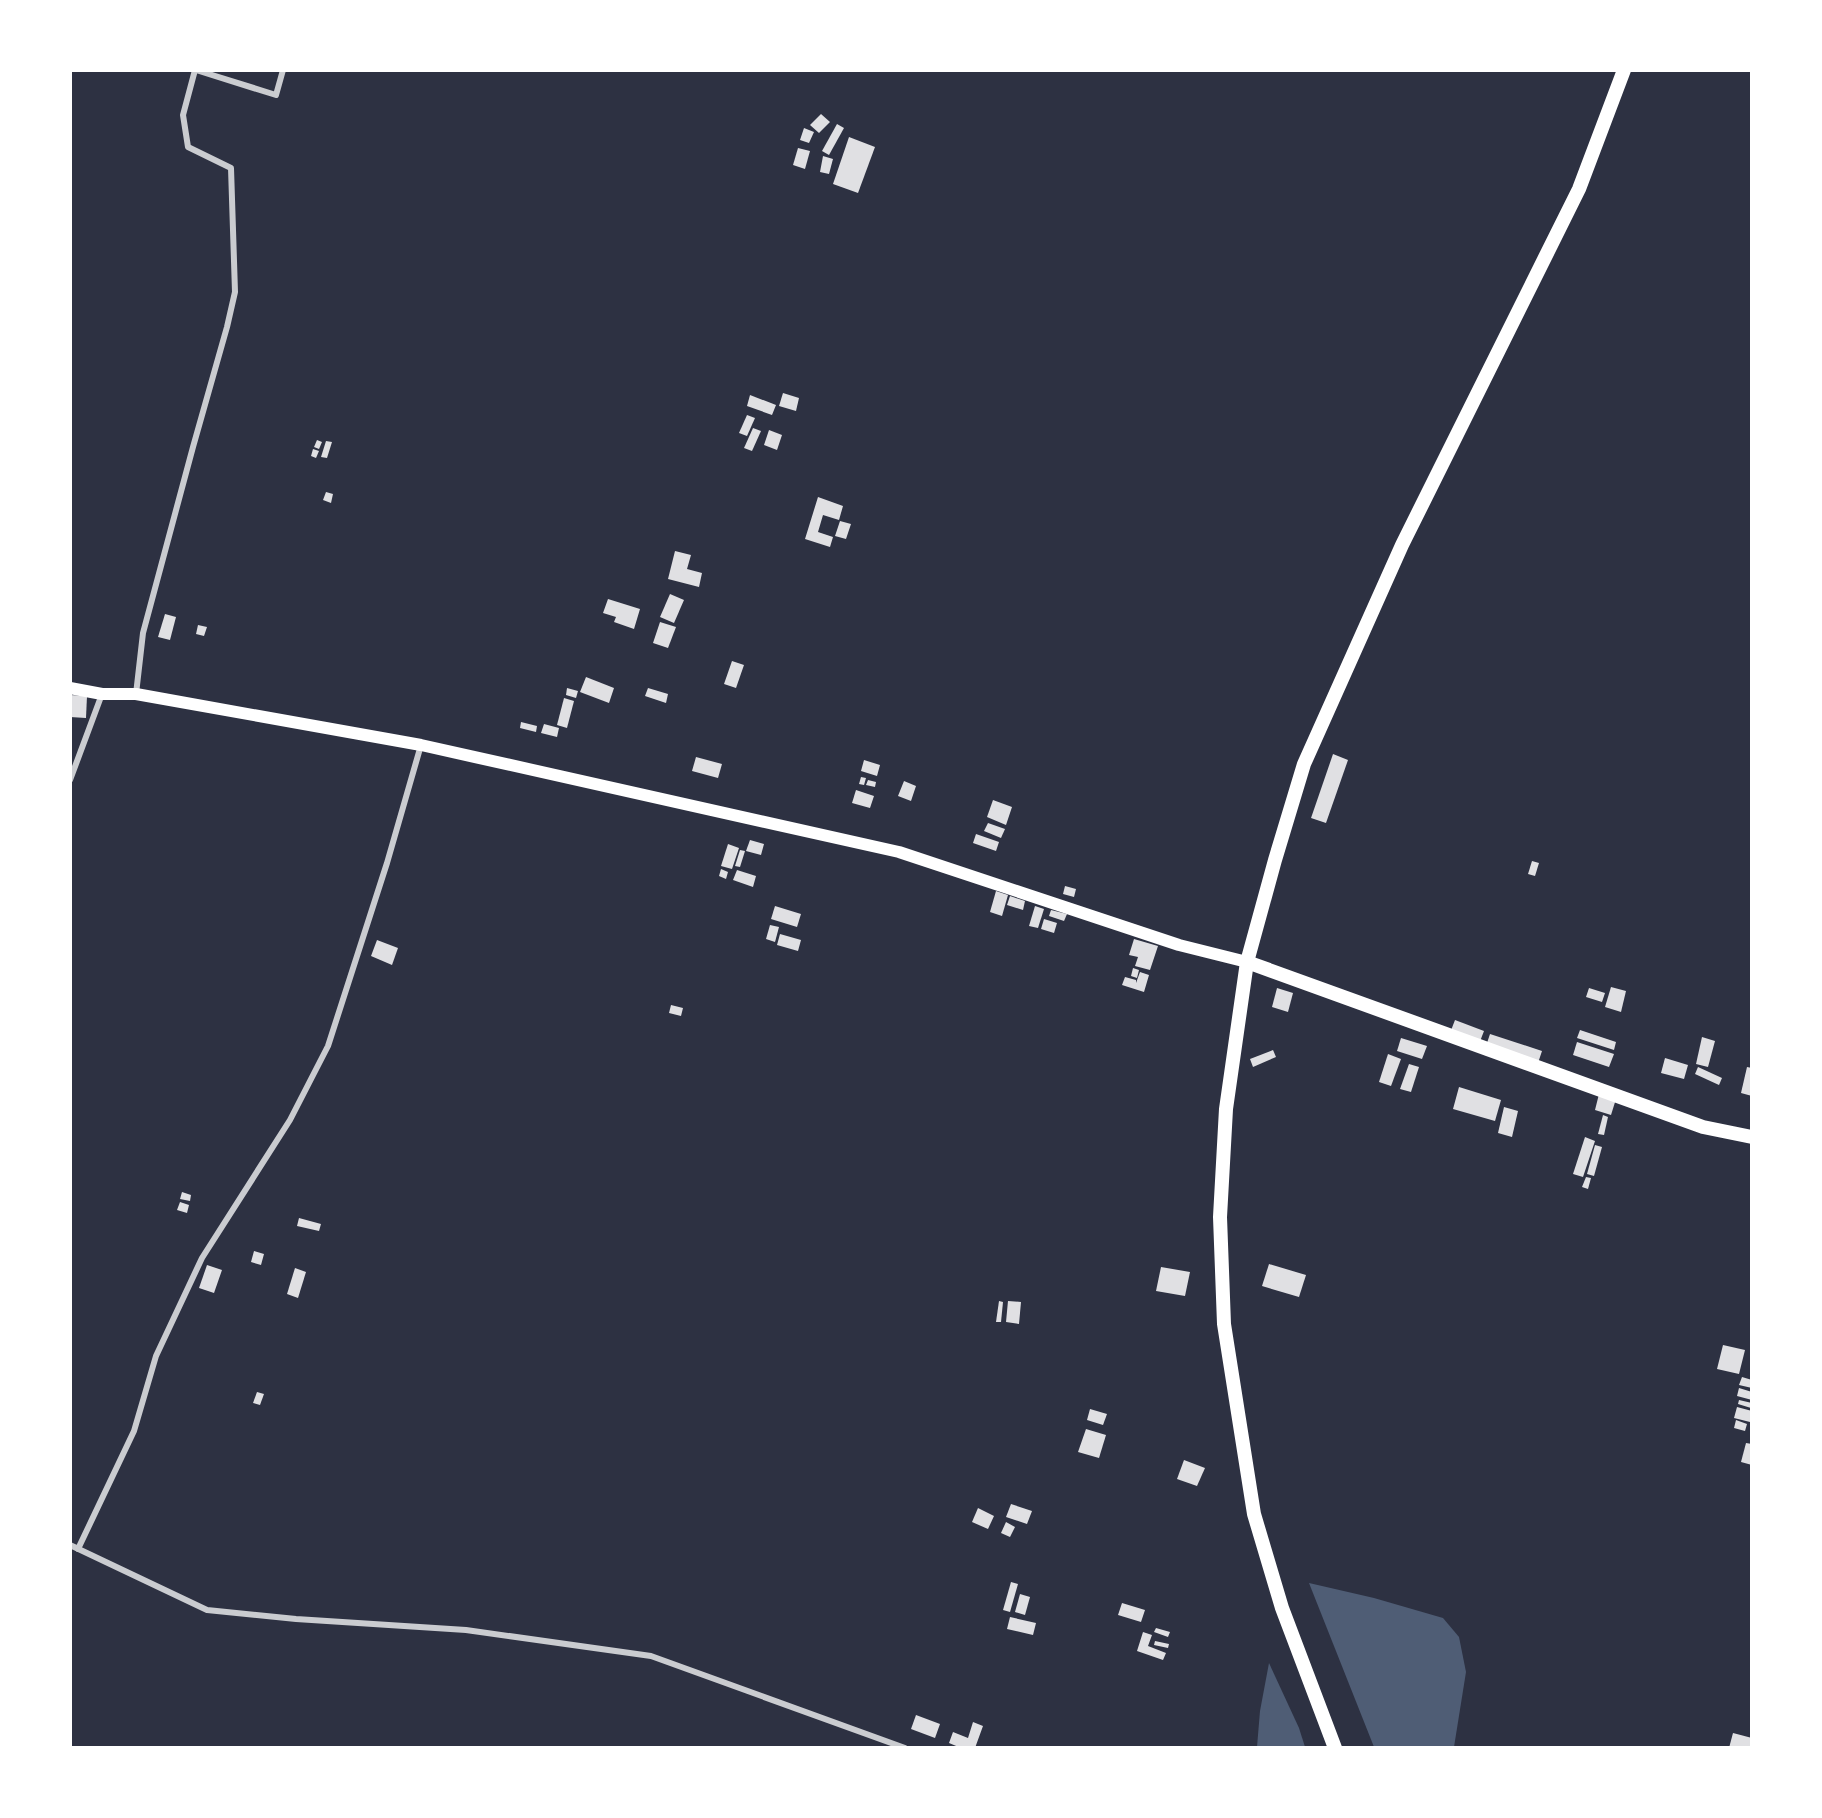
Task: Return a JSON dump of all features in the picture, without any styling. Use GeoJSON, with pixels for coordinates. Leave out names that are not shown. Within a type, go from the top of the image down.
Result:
{"type":"FeatureCollection","features":[{"type":"Feature","properties":{"kind":"main road"},"geometry":{"type":"LineString","coordinates":[[1335,1748],[1282,1608],[1254,1514],[1224,1324],[1220,1217],[1226,1109],[1247,962],[1304,764],[1402,545],[1579,189],[1624,70]]}},
{"type":"Feature","properties":{"kind":"main road"},"geometry":{"type":"LineString","coordinates":[[70,688],[102,694],[136,694],[421,745],[899,852],[1179,945],[1247,962],[1703,1126],[1752,1137]]}},
{"type":"Feature","properties":{"kind":"street"},"geometry":{"type":"LineString","coordinates":[[136,694],[143,633],[192,447],[227,327],[234,292],[231,168],[188,147],[183,115],[196,70],[276,95],[283,70]]}},
{"type":"Feature","properties":{"kind":"street"},"geometry":{"type":"LineString","coordinates":[[70,780],[102,694]]}},
{"type":"Feature","properties":{"kind":"street"},"geometry":{"type":"LineString","coordinates":[[78,1549],[134,1431],[156,1356],[201,1258],[290,1120],[328,1046],[387,863],[421,745]]}},
{"type":"Feature","properties":{"kind":"street"},"geometry":{"type":"LineString","coordinates":[[70,1545],[207,1610],[296,1619],[466,1630],[651,1656],[905,1748]]}},
{"type":"Feature","properties":{"kind":"water"},"geometry":{"type":"Polygon","coordinates":[[[1309,1583],[1374,1598],[1443,1618],[1459,1637],[1466,1672],[1454,1747],[1374,1747],[1309,1583]]]}},
{"type":"Feature","properties":{"kind":"water"},"geometry":{"type":"Polygon","coordinates":[[[1269,1663],[1299,1728],[1305,1747],[1257,1747],[1260,1711],[1269,1663]]]}},
{"type":"Feature","properties":{"kind":"building"},"geometry":{"type":"Polygon","coordinates":[[[821,114],[830,122],[819,133],[810,125],[821,114]]]}},
{"type":"Feature","properties":{"kind":"building"},"geometry":{"type":"Polygon","coordinates":[[[837,124],[844,128],[829,155],[822,151],[837,124]]]}},
{"type":"Feature","properties":{"kind":"building"},"geometry":{"type":"Polygon","coordinates":[[[804,128],[814,132],[809,143],[800,140],[804,128]]]}},
{"type":"Feature","properties":{"kind":"building"},"geometry":{"type":"Polygon","coordinates":[[[849,137],[875,147],[858,193],[833,184],[849,137]]]}},
{"type":"Feature","properties":{"kind":"building"},"geometry":{"type":"Polygon","coordinates":[[[798,148],[810,151],[805,169],[793,165],[798,148]]]}},
{"type":"Feature","properties":{"kind":"building"},"geometry":{"type":"Polygon","coordinates":[[[823,156],[833,159],[829,174],[820,172],[823,156]]]}},
{"type":"Feature","properties":{"kind":"building"},"geometry":{"type":"Polygon","coordinates":[[[783,393],[799,398],[796,411],[779,406],[783,393]]]}},
{"type":"Feature","properties":{"kind":"building"},"geometry":{"type":"Polygon","coordinates":[[[750,395],[776,405],[772,415],[747,406],[750,395]]]}},
{"type":"Feature","properties":{"kind":"building"},"geometry":{"type":"Polygon","coordinates":[[[747,415],[755,418],[747,436],[739,433],[747,415]]]}},
{"type":"Feature","properties":{"kind":"building"},"geometry":{"type":"Polygon","coordinates":[[[753,428],[761,431],[752,451],[744,448],[753,428]]]}},
{"type":"Feature","properties":{"kind":"building"},"geometry":{"type":"Polygon","coordinates":[[[769,430],[782,435],[777,450],[764,445],[769,430]]]}},
{"type":"Feature","properties":{"kind":"building"},"geometry":{"type":"Polygon","coordinates":[[[317,440],[322,442],[319,449],[314,447],[317,440]]]}},
{"type":"Feature","properties":{"kind":"building"},"geometry":{"type":"Polygon","coordinates":[[[326,441],[332,442],[327,458],[321,457],[326,441]]]}},
{"type":"Feature","properties":{"kind":"building"},"geometry":{"type":"Polygon","coordinates":[[[313,449],[319,451],[316,458],[311,456],[313,449]]]}},
{"type":"Feature","properties":{"kind":"building"},"geometry":{"type":"Polygon","coordinates":[[[326,492],[333,494],[331,503],[323,500],[326,492]]]}},
{"type":"Feature","properties":{"kind":"building"},"geometry":{"type":"Polygon","coordinates":[[[818,497],[843,506],[839,520],[823,515],[818,532],[833,537],[830,547],[805,539],[818,497]]]}},
{"type":"Feature","properties":{"kind":"building"},"geometry":{"type":"Polygon","coordinates":[[[840,521],[851,524],[846,539],[835,536],[840,521]]]}},
{"type":"Feature","properties":{"kind":"building"},"geometry":{"type":"Polygon","coordinates":[[[675,551],[691,555],[687,569],[702,573],[699,587],[668,579],[675,551]]]}},
{"type":"Feature","properties":{"kind":"building"},"geometry":{"type":"Polygon","coordinates":[[[670,594],[684,600],[674,623],[660,617],[670,594]]]}},
{"type":"Feature","properties":{"kind":"building"},"geometry":{"type":"Polygon","coordinates":[[[608,599],[640,609],[634,629],[614,622],[616,617],[603,613],[608,599]]]}},
{"type":"Feature","properties":{"kind":"building"},"geometry":{"type":"Polygon","coordinates":[[[165,614],[176,617],[170,640],[158,637],[165,614]]]}},
{"type":"Feature","properties":{"kind":"building"},"geometry":{"type":"Polygon","coordinates":[[[660,622],[676,627],[668,648],[653,643],[660,622]]]}},
{"type":"Feature","properties":{"kind":"building"},"geometry":{"type":"Polygon","coordinates":[[[198,625],[207,627],[204,636],[196,634],[198,625]]]}},
{"type":"Feature","properties":{"kind":"building"},"geometry":{"type":"Polygon","coordinates":[[[732,661],[744,665],[736,688],[724,684],[732,661]]]}},
{"type":"Feature","properties":{"kind":"building"},"geometry":{"type":"Polygon","coordinates":[[[586,677],[614,688],[609,703],[580,692],[586,677]]]}},
{"type":"Feature","properties":{"kind":"building"},"geometry":{"type":"Polygon","coordinates":[[[567,688],[578,691],[576,698],[566,695],[567,688]]]}},
{"type":"Feature","properties":{"kind":"building"},"geometry":{"type":"Polygon","coordinates":[[[648,688],[668,694],[666,703],[645,696],[648,688]]]}},
{"type":"Feature","properties":{"kind":"building"},"geometry":{"type":"Polygon","coordinates":[[[70,695],[87,696],[86,718],[70,717],[70,695]]]}},
{"type":"Feature","properties":{"kind":"building"},"geometry":{"type":"Polygon","coordinates":[[[564,698],[574,701],[567,728],[557,725],[564,698]]]}},
{"type":"Feature","properties":{"kind":"building"},"geometry":{"type":"Polygon","coordinates":[[[521,722],[537,726],[536,732],[520,728],[521,722]]]}},
{"type":"Feature","properties":{"kind":"building"},"geometry":{"type":"Polygon","coordinates":[[[544,724],[559,728],[557,737],[541,733],[544,724]]]}},
{"type":"Feature","properties":{"kind":"building"},"geometry":{"type":"Polygon","coordinates":[[[1333,754],[1348,760],[1326,823],[1311,818],[1333,754]]]}},
{"type":"Feature","properties":{"kind":"building"},"geometry":{"type":"Polygon","coordinates":[[[696,757],[722,764],[718,778],[692,771],[696,757]]]}},
{"type":"Feature","properties":{"kind":"building"},"geometry":{"type":"Polygon","coordinates":[[[864,760],[880,765],[877,776],[861,771],[864,760]]]}},
{"type":"Feature","properties":{"kind":"building"},"geometry":{"type":"Polygon","coordinates":[[[861,777],[866,778],[864,785],[859,784],[861,777]]]}},
{"type":"Feature","properties":{"kind":"building"},"geometry":{"type":"Polygon","coordinates":[[[868,780],[876,782],[875,787],[866,785],[868,780]]]}},
{"type":"Feature","properties":{"kind":"building"},"geometry":{"type":"Polygon","coordinates":[[[904,781],[916,786],[911,801],[898,796],[904,781]]]}},
{"type":"Feature","properties":{"kind":"building"},"geometry":{"type":"Polygon","coordinates":[[[856,790],[874,796],[870,808],[852,803],[856,790]]]}},
{"type":"Feature","properties":{"kind":"building"},"geometry":{"type":"Polygon","coordinates":[[[993,800],[1012,807],[1006,825],[987,817],[993,800]]]}},
{"type":"Feature","properties":{"kind":"building"},"geometry":{"type":"Polygon","coordinates":[[[988,823],[1005,829],[1001,838],[984,831],[988,823]]]}},
{"type":"Feature","properties":{"kind":"building"},"geometry":{"type":"Polygon","coordinates":[[[976,834],[999,842],[996,851],[973,843],[976,834]]]}},
{"type":"Feature","properties":{"kind":"building"},"geometry":{"type":"Polygon","coordinates":[[[750,840],[764,844],[761,855],[746,851],[750,840]]]}},
{"type":"Feature","properties":{"kind":"building"},"geometry":{"type":"Polygon","coordinates":[[[728,844],[739,848],[732,869],[721,866],[728,844]]]}},
{"type":"Feature","properties":{"kind":"building"},"geometry":{"type":"Polygon","coordinates":[[[740,850],[745,851],[740,867],[735,866],[740,850]]]}},
{"type":"Feature","properties":{"kind":"building"},"geometry":{"type":"Polygon","coordinates":[[[1532,861],[1539,863],[1535,876],[1528,874],[1532,861]]]}},
{"type":"Feature","properties":{"kind":"building"},"geometry":{"type":"Polygon","coordinates":[[[721,869],[728,872],[726,879],[719,876],[721,869]]]}},
{"type":"Feature","properties":{"kind":"building"},"geometry":{"type":"Polygon","coordinates":[[[737,870],[756,876],[753,887],[733,880],[737,870]]]}},
{"type":"Feature","properties":{"kind":"building"},"geometry":{"type":"Polygon","coordinates":[[[1065,886],[1076,889],[1074,897],[1063,894],[1065,886]]]}},
{"type":"Feature","properties":{"kind":"building"},"geometry":{"type":"Polygon","coordinates":[[[996,891],[1008,895],[1002,916],[990,912],[996,891]]]}},
{"type":"Feature","properties":{"kind":"building"},"geometry":{"type":"Polygon","coordinates":[[[1010,896],[1025,901],[1023,910],[1007,905],[1010,896]]]}},
{"type":"Feature","properties":{"kind":"building"},"geometry":{"type":"Polygon","coordinates":[[[775,906],[801,914],[797,927],[771,919],[775,906]]]}},
{"type":"Feature","properties":{"kind":"building"},"geometry":{"type":"Polygon","coordinates":[[[1035,906],[1044,909],[1038,928],[1029,926],[1035,906]]]}},
{"type":"Feature","properties":{"kind":"building"},"geometry":{"type":"Polygon","coordinates":[[[1051,910],[1067,914],[1064,921],[1049,916],[1051,910]]]}},
{"type":"Feature","properties":{"kind":"building"},"geometry":{"type":"Polygon","coordinates":[[[1044,919],[1057,923],[1054,933],[1041,929],[1044,919]]]}},
{"type":"Feature","properties":{"kind":"building"},"geometry":{"type":"Polygon","coordinates":[[[770,925],[779,927],[775,942],[766,939],[770,925]]]}},
{"type":"Feature","properties":{"kind":"building"},"geometry":{"type":"Polygon","coordinates":[[[780,934],[801,940],[798,951],[777,945],[780,934]]]}},
{"type":"Feature","properties":{"kind":"building"},"geometry":{"type":"Polygon","coordinates":[[[1134,939],[1158,946],[1150,970],[1135,966],[1138,957],[1129,955],[1134,939]]]}},
{"type":"Feature","properties":{"kind":"building"},"geometry":{"type":"Polygon","coordinates":[[[377,940],[398,948],[392,965],[371,956],[377,940]]]}},
{"type":"Feature","properties":{"kind":"building"},"geometry":{"type":"Polygon","coordinates":[[[1133,968],[1139,970],[1137,978],[1131,976],[1133,968]]]}},
{"type":"Feature","properties":{"kind":"building"},"geometry":{"type":"Polygon","coordinates":[[[1140,972],[1149,975],[1144,992],[1122,985],[1125,977],[1136,980],[1136,983],[1140,972]]]}},
{"type":"Feature","properties":{"kind":"building"},"geometry":{"type":"Polygon","coordinates":[[[1611,987],[1626,991],[1621,1012],[1605,1007],[1611,987]]]}},
{"type":"Feature","properties":{"kind":"building"},"geometry":{"type":"Polygon","coordinates":[[[1277,988],[1293,993],[1288,1012],[1272,1007],[1277,988]]]}},
{"type":"Feature","properties":{"kind":"building"},"geometry":{"type":"Polygon","coordinates":[[[1589,988],[1605,993],[1602,1002],[1586,997],[1589,988]]]}},
{"type":"Feature","properties":{"kind":"building"},"geometry":{"type":"Polygon","coordinates":[[[671,1005],[683,1008],[681,1016],[669,1013],[671,1005]]]}},
{"type":"Feature","properties":{"kind":"building"},"geometry":{"type":"Polygon","coordinates":[[[1455,1020],[1484,1031],[1479,1044],[1450,1033],[1455,1020]]]}},
{"type":"Feature","properties":{"kind":"building"},"geometry":{"type":"Polygon","coordinates":[[[1580,1030],[1616,1042],[1614,1050],[1577,1038],[1580,1030]]]}},
{"type":"Feature","properties":{"kind":"building"},"geometry":{"type":"Polygon","coordinates":[[[1490,1034],[1542,1051],[1538,1063],[1486,1046],[1490,1034]]]}},
{"type":"Feature","properties":{"kind":"building"},"geometry":{"type":"Polygon","coordinates":[[[1702,1037],[1715,1041],[1708,1067],[1696,1064],[1702,1037]]]}},
{"type":"Feature","properties":{"kind":"building"},"geometry":{"type":"Polygon","coordinates":[[[1401,1038],[1427,1046],[1422,1059],[1397,1051],[1401,1038]]]}},
{"type":"Feature","properties":{"kind":"building"},"geometry":{"type":"Polygon","coordinates":[[[1577,1042],[1614,1054],[1609,1067],[1573,1055],[1577,1042]]]}},
{"type":"Feature","properties":{"kind":"building"},"geometry":{"type":"Polygon","coordinates":[[[1273,1050],[1276,1057],[1253,1067],[1250,1059],[1273,1050]]]}},
{"type":"Feature","properties":{"kind":"building"},"geometry":{"type":"Polygon","coordinates":[[[1388,1054],[1401,1059],[1391,1086],[1379,1082],[1388,1054]]]}},
{"type":"Feature","properties":{"kind":"building"},"geometry":{"type":"Polygon","coordinates":[[[1665,1058],[1688,1065],[1684,1079],[1661,1073],[1665,1058]]]}},
{"type":"Feature","properties":{"kind":"building"},"geometry":{"type":"Polygon","coordinates":[[[1409,1064],[1419,1067],[1411,1092],[1400,1089],[1409,1064]]]}},
{"type":"Feature","properties":{"kind":"building"},"geometry":{"type":"Polygon","coordinates":[[[1698,1067],[1722,1078],[1719,1085],[1695,1074],[1698,1067]]]}},
{"type":"Feature","properties":{"kind":"building"},"geometry":{"type":"Polygon","coordinates":[[[1747,1067],[1752,1068],[1752,1096],[1741,1093],[1747,1067]]]}},
{"type":"Feature","properties":{"kind":"building"},"geometry":{"type":"Polygon","coordinates":[[[1459,1087],[1501,1100],[1495,1121],[1453,1109],[1459,1087]]]}},
{"type":"Feature","properties":{"kind":"building"},"geometry":{"type":"Polygon","coordinates":[[[1599,1094],[1616,1099],[1611,1115],[1595,1110],[1599,1094]]]}},
{"type":"Feature","properties":{"kind":"building"},"geometry":{"type":"Polygon","coordinates":[[[1504,1107],[1518,1111],[1512,1137],[1498,1133],[1504,1107]]]}},
{"type":"Feature","properties":{"kind":"building"},"geometry":{"type":"Polygon","coordinates":[[[1603,1115],[1608,1117],[1604,1135],[1598,1134],[1603,1115]]]}},
{"type":"Feature","properties":{"kind":"building"},"geometry":{"type":"Polygon","coordinates":[[[1585,1137],[1595,1141],[1583,1177],[1573,1174],[1585,1137]]]}},
{"type":"Feature","properties":{"kind":"building"},"geometry":{"type":"Polygon","coordinates":[[[1595,1145],[1602,1147],[1594,1176],[1587,1174],[1595,1145]]]}},
{"type":"Feature","properties":{"kind":"building"},"geometry":{"type":"Polygon","coordinates":[[[1586,1177],[1591,1178],[1588,1189],[1582,1187],[1586,1177]]]}},
{"type":"Feature","properties":{"kind":"building"},"geometry":{"type":"Polygon","coordinates":[[[182,1192],[191,1195],[190,1201],[180,1199],[182,1192]]]}},
{"type":"Feature","properties":{"kind":"building"},"geometry":{"type":"Polygon","coordinates":[[[180,1202],[189,1205],[187,1213],[177,1210],[180,1202]]]}},
{"type":"Feature","properties":{"kind":"building"},"geometry":{"type":"Polygon","coordinates":[[[299,1218],[321,1224],[319,1231],[297,1226],[299,1218]]]}},
{"type":"Feature","properties":{"kind":"building"},"geometry":{"type":"Polygon","coordinates":[[[254,1251],[264,1254],[261,1265],[251,1262],[254,1251]]]}},
{"type":"Feature","properties":{"kind":"building"},"geometry":{"type":"Polygon","coordinates":[[[1269,1264],[1306,1275],[1299,1297],[1262,1286],[1269,1264]]]}},
{"type":"Feature","properties":{"kind":"building"},"geometry":{"type":"Polygon","coordinates":[[[207,1265],[222,1270],[214,1293],[199,1288],[207,1265]]]}},
{"type":"Feature","properties":{"kind":"building"},"geometry":{"type":"Polygon","coordinates":[[[1161,1267],[1190,1272],[1185,1296],[1156,1291],[1161,1267]]]}},
{"type":"Feature","properties":{"kind":"building"},"geometry":{"type":"Polygon","coordinates":[[[295,1268],[306,1272],[298,1298],[287,1294],[295,1268]]]}},
{"type":"Feature","properties":{"kind":"building"},"geometry":{"type":"Polygon","coordinates":[[[999,1301],[1003,1302],[1001,1322],[996,1322],[999,1301]]]}},
{"type":"Feature","properties":{"kind":"building"},"geometry":{"type":"Polygon","coordinates":[[[1008,1301],[1021,1302],[1019,1324],[1006,1322],[1008,1301]]]}},
{"type":"Feature","properties":{"kind":"building"},"geometry":{"type":"Polygon","coordinates":[[[1723,1345],[1745,1350],[1739,1374],[1717,1369],[1723,1345]]]}},
{"type":"Feature","properties":{"kind":"building"},"geometry":{"type":"Polygon","coordinates":[[[1742,1377],[1752,1380],[1752,1388],[1739,1385],[1742,1377]]]}},
{"type":"Feature","properties":{"kind":"building"},"geometry":{"type":"Polygon","coordinates":[[[1739,1388],[1752,1392],[1752,1400],[1737,1396],[1739,1388]]]}},
{"type":"Feature","properties":{"kind":"building"},"geometry":{"type":"Polygon","coordinates":[[[257,1392],[264,1394],[260,1405],[253,1403],[257,1392]]]}},
{"type":"Feature","properties":{"kind":"building"},"geometry":{"type":"Polygon","coordinates":[[[1739,1400],[1752,1403],[1751,1408],[1738,1404],[1739,1400]]]}},
{"type":"Feature","properties":{"kind":"building"},"geometry":{"type":"Polygon","coordinates":[[[1737,1407],[1752,1411],[1750,1422],[1734,1418],[1737,1407]]]}},
{"type":"Feature","properties":{"kind":"building"},"geometry":{"type":"Polygon","coordinates":[[[1090,1409],[1107,1414],[1103,1425],[1087,1420],[1090,1409]]]}},
{"type":"Feature","properties":{"kind":"building"},"geometry":{"type":"Polygon","coordinates":[[[1736,1420],[1747,1424],[1745,1431],[1734,1428],[1736,1420]]]}},
{"type":"Feature","properties":{"kind":"building"},"geometry":{"type":"Polygon","coordinates":[[[1086,1429],[1106,1435],[1099,1458],[1078,1452],[1086,1429]]]}},
{"type":"Feature","properties":{"kind":"building"},"geometry":{"type":"Polygon","coordinates":[[[1746,1443],[1752,1444],[1752,1465],[1741,1462],[1746,1443]]]}},
{"type":"Feature","properties":{"kind":"building"},"geometry":{"type":"Polygon","coordinates":[[[1184,1460],[1205,1468],[1197,1486],[1177,1479],[1184,1460]]]}},
{"type":"Feature","properties":{"kind":"building"},"geometry":{"type":"Polygon","coordinates":[[[1011,1504],[1032,1511],[1027,1524],[1006,1517],[1011,1504]]]}},
{"type":"Feature","properties":{"kind":"building"},"geometry":{"type":"Polygon","coordinates":[[[978,1508],[994,1516],[988,1529],[972,1522],[978,1508]]]}},
{"type":"Feature","properties":{"kind":"building"},"geometry":{"type":"Polygon","coordinates":[[[1006,1522],[1015,1527],[1010,1537],[1001,1533],[1006,1522]]]}},
{"type":"Feature","properties":{"kind":"building"},"geometry":{"type":"Polygon","coordinates":[[[1011,1582],[1018,1584],[1010,1612],[1003,1610],[1011,1582]]]}},
{"type":"Feature","properties":{"kind":"building"},"geometry":{"type":"Polygon","coordinates":[[[1020,1594],[1030,1597],[1025,1615],[1015,1612],[1020,1594]]]}},
{"type":"Feature","properties":{"kind":"building"},"geometry":{"type":"Polygon","coordinates":[[[1122,1603],[1145,1610],[1141,1622],[1118,1615],[1122,1603]]]}},
{"type":"Feature","properties":{"kind":"building"},"geometry":{"type":"Polygon","coordinates":[[[1010,1617],[1036,1623],[1033,1635],[1007,1629],[1010,1617]]]}},
{"type":"Feature","properties":{"kind":"building"},"geometry":{"type":"Polygon","coordinates":[[[1156,1628],[1170,1632],[1168,1637],[1154,1632],[1156,1628]]]}},
{"type":"Feature","properties":{"kind":"building"},"geometry":{"type":"Polygon","coordinates":[[[1143,1632],[1152,1635],[1148,1646],[1166,1653],[1163,1660],[1137,1651],[1143,1632]]]}},
{"type":"Feature","properties":{"kind":"building"},"geometry":{"type":"Polygon","coordinates":[[[1155,1641],[1169,1644],[1168,1648],[1154,1645],[1155,1641]]]}},
{"type":"Feature","properties":{"kind":"building"},"geometry":{"type":"Polygon","coordinates":[[[916,1715],[940,1724],[935,1738],[911,1729],[916,1715]]]}},
{"type":"Feature","properties":{"kind":"building"},"geometry":{"type":"Polygon","coordinates":[[[973,1722],[983,1726],[975,1748],[961,1748],[949,1743],[953,1732],[968,1738],[973,1722]]]}},
{"type":"Feature","properties":{"kind":"building"},"geometry":{"type":"Polygon","coordinates":[[[1733,1733],[1752,1738],[1752,1748],[1729,1748],[1733,1733]]]}}]}
